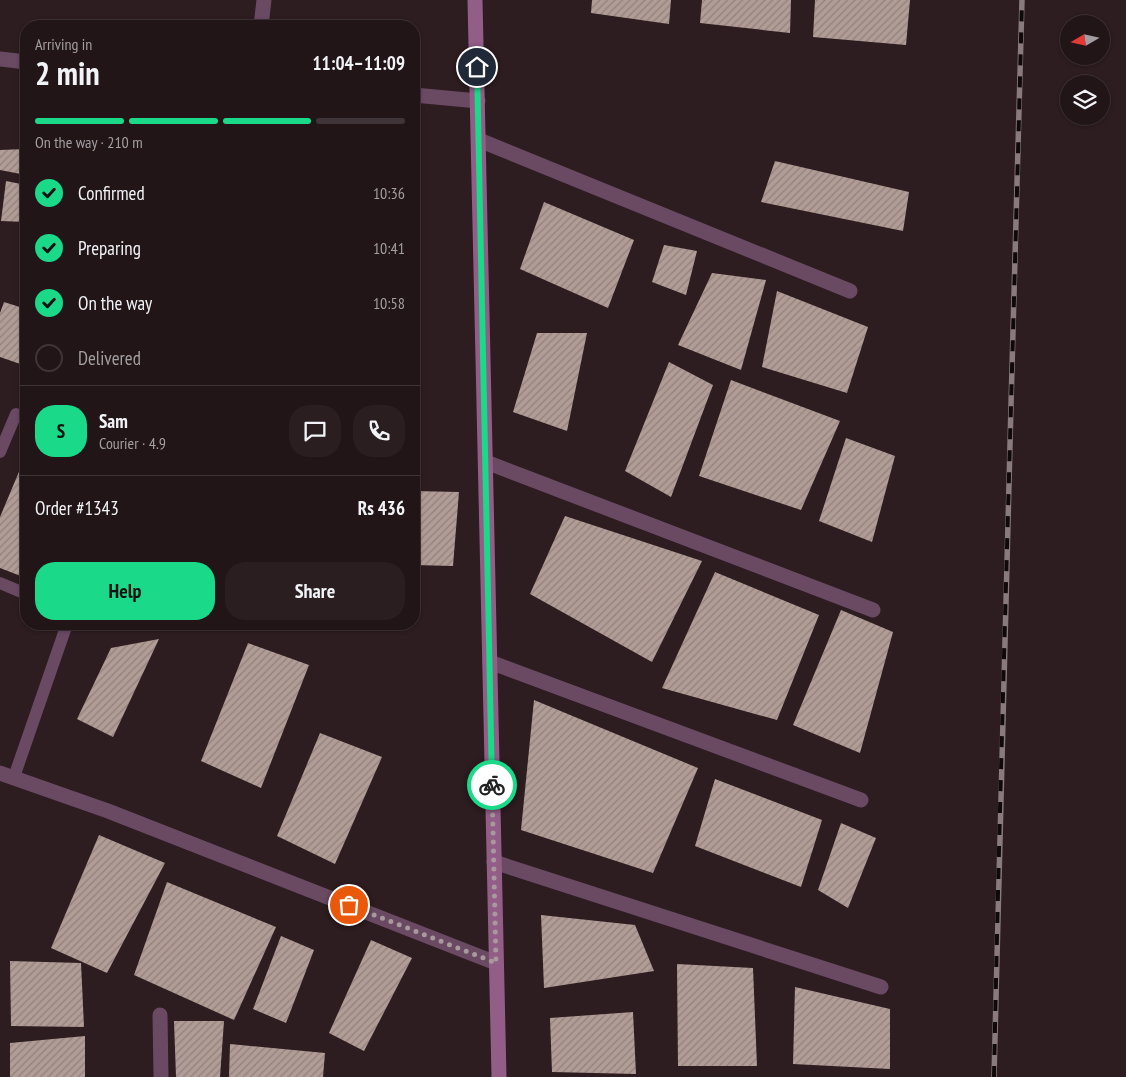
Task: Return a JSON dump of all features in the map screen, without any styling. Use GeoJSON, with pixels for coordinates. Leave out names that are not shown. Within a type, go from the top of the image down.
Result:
{"type":"FeatureCollection","features":[{"type":"Feature","properties":{"kind":"street"},"geometry":{"type":"LineString","coordinates":[[261,20],[264,0]]}},
{"type":"Feature","properties":{"kind":"street"},"geometry":{"type":"LineString","coordinates":[[475,0],[499,1077]]}},
{"type":"Feature","properties":{"kind":"street"},"geometry":{"type":"LineString","coordinates":[[0,59],[20,61]]}},
{"type":"Feature","properties":{"kind":"street"},"geometry":{"type":"LineString","coordinates":[[420,96],[478,101]]}},
{"type":"Feature","properties":{"kind":"street"},"geometry":{"type":"LineString","coordinates":[[479,140],[850,291]]}},
{"type":"Feature","properties":{"kind":"street"},"geometry":{"type":"LineString","coordinates":[[486,462],[873,610]]}},
{"type":"Feature","properties":{"kind":"street"},"geometry":{"type":"LineString","coordinates":[[490,662],[861,800]]}},
{"type":"Feature","properties":{"kind":"street"},"geometry":{"type":"LineString","coordinates":[[7,775],[108,811],[496,963]]}},
{"type":"Feature","properties":{"kind":"street"},"geometry":{"type":"LineString","coordinates":[[494,862],[881,987]]}},
{"type":"Feature","properties":{"kind":"street"},"geometry":{"type":"LineString","coordinates":[[160,1015],[161,1077]]}},
{"type":"Feature","properties":{"kind":"lane"},"geometry":{"type":"LineString","coordinates":[[0,452],[16,414]]}},
{"type":"Feature","properties":{"kind":"lane"},"geometry":{"type":"LineString","coordinates":[[0,583],[20,591]]}},
{"type":"Feature","properties":{"kind":"lane"},"geometry":{"type":"LineString","coordinates":[[7,775],[65,630]]}},
{"type":"Feature","properties":{"kind":"building"},"geometry":{"type":"Polygon","coordinates":[[[592,0],[671,0],[669,24],[591,13],[592,0]]]}},
{"type":"Feature","properties":{"kind":"building"},"geometry":{"type":"Polygon","coordinates":[[[702,0],[791,0],[790,33],[700,23],[702,0]]]}},
{"type":"Feature","properties":{"kind":"building"},"geometry":{"type":"Polygon","coordinates":[[[815,0],[910,0],[906,45],[813,37],[815,0]]]}},
{"type":"Feature","properties":{"kind":"building"},"geometry":{"type":"Polygon","coordinates":[[[20,149],[20,174],[0,170],[0,150],[20,149]]]}},
{"type":"Feature","properties":{"kind":"building"},"geometry":{"type":"Polygon","coordinates":[[[775,161],[909,192],[903,231],[761,202],[775,161]]]}},
{"type":"Feature","properties":{"kind":"building"},"geometry":{"type":"Polygon","coordinates":[[[6,181],[20,184],[20,222],[1,221],[6,181]]]}},
{"type":"Feature","properties":{"kind":"building"},"geometry":{"type":"Polygon","coordinates":[[[544,202],[634,240],[608,308],[520,269],[544,202]]]}},
{"type":"Feature","properties":{"kind":"building"},"geometry":{"type":"Polygon","coordinates":[[[664,245],[697,251],[686,295],[652,282],[664,245]]]}},
{"type":"Feature","properties":{"kind":"building"},"geometry":{"type":"Polygon","coordinates":[[[712,273],[766,280],[741,370],[678,345],[712,273]]]}},
{"type":"Feature","properties":{"kind":"building"},"geometry":{"type":"Polygon","coordinates":[[[777,291],[868,327],[847,393],[762,367],[777,291]]]}},
{"type":"Feature","properties":{"kind":"building"},"geometry":{"type":"Polygon","coordinates":[[[4,302],[20,307],[20,364],[0,357],[0,313],[4,302]]]}},
{"type":"Feature","properties":{"kind":"building"},"geometry":{"type":"Polygon","coordinates":[[[537,333],[587,333],[567,431],[513,412],[537,333]]]}},
{"type":"Feature","properties":{"kind":"building"},"geometry":{"type":"Polygon","coordinates":[[[669,362],[713,385],[671,497],[625,471],[669,362]]]}},
{"type":"Feature","properties":{"kind":"building"},"geometry":{"type":"Polygon","coordinates":[[[731,380],[840,421],[801,510],[699,476],[731,380]]]}},
{"type":"Feature","properties":{"kind":"building"},"geometry":{"type":"Polygon","coordinates":[[[846,438],[895,456],[872,542],[819,521],[846,438]]]}},
{"type":"Feature","properties":{"kind":"building"},"geometry":{"type":"Polygon","coordinates":[[[20,469],[20,576],[0,568],[0,517],[20,469]]]}},
{"type":"Feature","properties":{"kind":"building"},"geometry":{"type":"Polygon","coordinates":[[[420,491],[459,492],[453,566],[420,565],[420,491]]]}},
{"type":"Feature","properties":{"kind":"building"},"geometry":{"type":"Polygon","coordinates":[[[565,516],[702,561],[652,662],[530,594],[565,516]]]}},
{"type":"Feature","properties":{"kind":"building"},"geometry":{"type":"Polygon","coordinates":[[[715,572],[819,615],[777,720],[662,688],[715,572]]]}},
{"type":"Feature","properties":{"kind":"building"},"geometry":{"type":"Polygon","coordinates":[[[841,610],[893,632],[860,753],[793,725],[841,610]]]}},
{"type":"Feature","properties":{"kind":"building"},"geometry":{"type":"Polygon","coordinates":[[[159,639],[113,737],[77,719],[111,648],[159,639]]]}},
{"type":"Feature","properties":{"kind":"building"},"geometry":{"type":"Polygon","coordinates":[[[248,643],[309,665],[261,788],[201,761],[248,643]]]}},
{"type":"Feature","properties":{"kind":"building"},"geometry":{"type":"Polygon","coordinates":[[[534,700],[698,768],[653,873],[521,830],[534,700]]]}},
{"type":"Feature","properties":{"kind":"building"},"geometry":{"type":"Polygon","coordinates":[[[320,733],[382,757],[335,864],[277,836],[320,733]]]}},
{"type":"Feature","properties":{"kind":"building"},"geometry":{"type":"Polygon","coordinates":[[[715,779],[822,820],[801,887],[695,846],[715,779]]]}},
{"type":"Feature","properties":{"kind":"building"},"geometry":{"type":"Polygon","coordinates":[[[841,823],[876,838],[848,908],[818,890],[841,823]]]}},
{"type":"Feature","properties":{"kind":"building"},"geometry":{"type":"Polygon","coordinates":[[[99,835],[165,863],[107,973],[51,948],[99,835]]]}},
{"type":"Feature","properties":{"kind":"building"},"geometry":{"type":"Polygon","coordinates":[[[167,882],[276,927],[234,1020],[134,975],[167,882]]]}},
{"type":"Feature","properties":{"kind":"building"},"geometry":{"type":"Polygon","coordinates":[[[541,915],[635,925],[654,971],[544,988],[541,915]]]}},
{"type":"Feature","properties":{"kind":"building"},"geometry":{"type":"Polygon","coordinates":[[[281,936],[314,950],[286,1023],[253,1009],[281,936]]]}},
{"type":"Feature","properties":{"kind":"building"},"geometry":{"type":"Polygon","coordinates":[[[371,940],[412,958],[364,1051],[329,1033],[371,940]]]}},
{"type":"Feature","properties":{"kind":"building"},"geometry":{"type":"Polygon","coordinates":[[[10,961],[81,963],[84,1027],[11,1026],[10,961]]]}},
{"type":"Feature","properties":{"kind":"building"},"geometry":{"type":"Polygon","coordinates":[[[677,964],[753,968],[757,1066],[678,1066],[677,964]]]}},
{"type":"Feature","properties":{"kind":"building"},"geometry":{"type":"Polygon","coordinates":[[[795,987],[890,1009],[890,1069],[793,1064],[795,987]]]}},
{"type":"Feature","properties":{"kind":"building"},"geometry":{"type":"Polygon","coordinates":[[[633,1012],[636,1074],[552,1072],[550,1018],[633,1012]]]}},
{"type":"Feature","properties":{"kind":"building"},"geometry":{"type":"Polygon","coordinates":[[[174,1021],[224,1021],[220,1077],[176,1077],[174,1021]]]}},
{"type":"Feature","properties":{"kind":"building"},"geometry":{"type":"Polygon","coordinates":[[[85,1036],[85,1077],[10,1077],[10,1043],[85,1036]]]}},
{"type":"Feature","properties":{"kind":"building"},"geometry":{"type":"Polygon","coordinates":[[[230,1044],[325,1053],[323,1077],[229,1077],[230,1044]]]}},
{"type":"Feature","properties":{"kind":"railway"},"geometry":{"type":"LineString","coordinates":[[994,1077],[1022,0]]}},
{"type":"Feature","properties":{"kind":"way so far"},"geometry":{"type":"LineString","coordinates":[[349,905],[496,963],[492,785]]}},
{"type":"Feature","properties":{"kind":"route"},"geometry":{"type":"LineString","coordinates":[[477,67],[492,785]]}}]}
